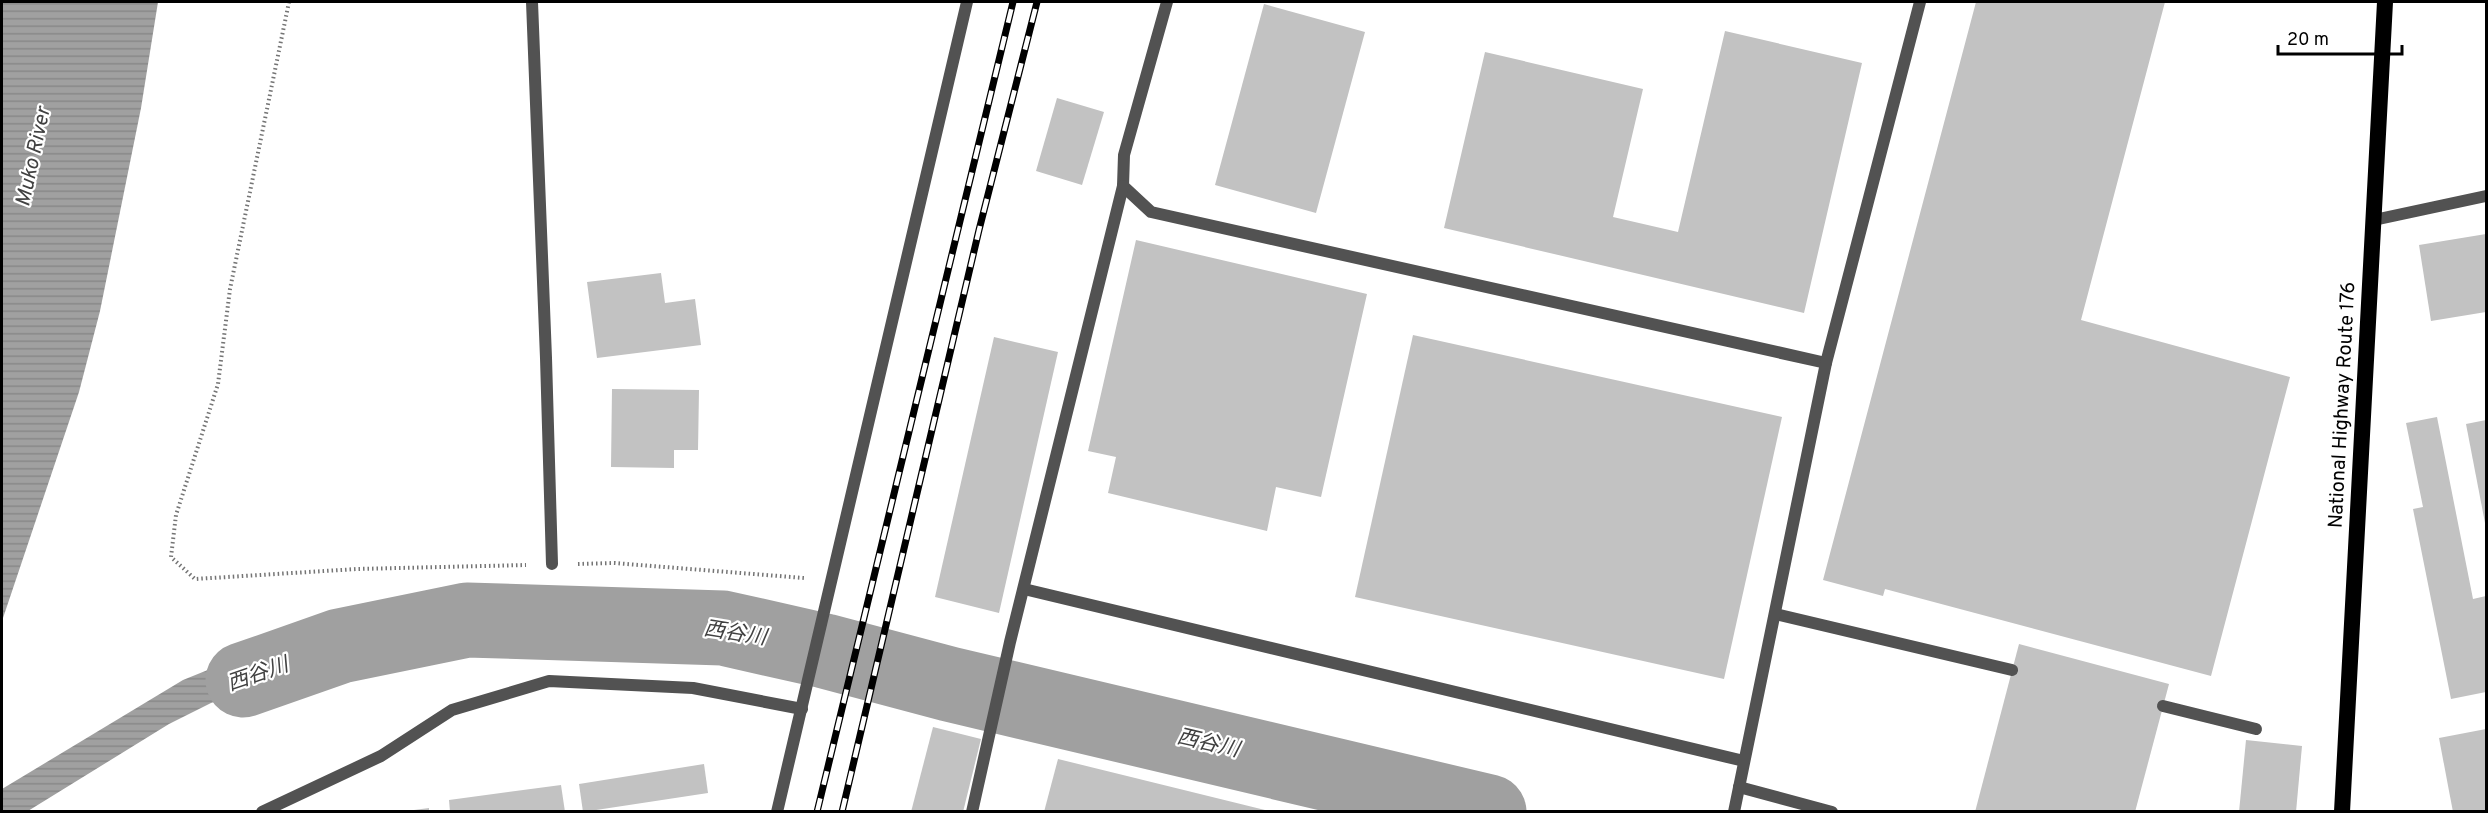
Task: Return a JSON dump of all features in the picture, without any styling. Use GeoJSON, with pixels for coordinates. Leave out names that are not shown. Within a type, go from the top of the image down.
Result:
{"type":"FeatureCollection","features":[{"type":"Feature","properties":{"kind":"highway","name":"National Highway Route 176"},"geometry":{"type":"LineString","coordinates":[[2342,812],[2385,2]]}},
{"type":"Feature","properties":{"kind":"street"},"geometry":{"type":"LineString","coordinates":[[532,2],[552,564]]}},
{"type":"Feature","properties":{"kind":"street"},"geometry":{"type":"LineString","coordinates":[[777,812],[967,2]]}},
{"type":"Feature","properties":{"kind":"street"},"geometry":{"type":"LineString","coordinates":[[972,812],[1010,642],[1123,186],[1124,155],[1167,2]]}},
{"type":"Feature","properties":{"kind":"street"},"geometry":{"type":"LineString","coordinates":[[1734,811],[1826,363],[1920,2]]}},
{"type":"Feature","properties":{"kind":"street"},"geometry":{"type":"LineString","coordinates":[[1123,186],[1151,212],[1826,363]]}},
{"type":"Feature","properties":{"kind":"street"},"geometry":{"type":"LineString","coordinates":[[2374,220],[2487,195]]}},
{"type":"Feature","properties":{"kind":"street"},"geometry":{"type":"LineString","coordinates":[[1024,589],[1744,761]]}},
{"type":"Feature","properties":{"kind":"street"},"geometry":{"type":"LineString","coordinates":[[1775,614],[2012,670]]}},
{"type":"Feature","properties":{"kind":"street"},"geometry":{"type":"LineString","coordinates":[[262,812],[381,756],[452,710],[549,681],[693,688],[802,709]]}},
{"type":"Feature","properties":{"kind":"street"},"geometry":{"type":"LineString","coordinates":[[2163,706],[2256,729]]}},
{"type":"Feature","properties":{"kind":"street"},"geometry":{"type":"LineString","coordinates":[[1739,787],[1833,812]]}},
{"type":"Feature","properties":{"kind":"path"},"geometry":{"type":"LineString","coordinates":[[289,2],[230,289],[218,384],[176,515],[171,557],[195,579],[357,569],[614,563],[830,580]]}},
{"type":"Feature","properties":{"kind":"water","name":"Muko River"},"geometry":{"type":"Polygon","coordinates":[[[2,2],[158,2],[141,108],[100,311],[79,392],[2,621],[2,2]]]}},
{"type":"Feature","properties":{"kind":"water"},"geometry":{"type":"Polygon","coordinates":[[[336,618],[345,662],[211,703],[169,724],[28,811],[2,811],[2,789],[183,680],[336,618]]]}},
{"type":"Feature","properties":{"kind":"building"},"geometry":{"type":"Polygon","coordinates":[[[1976,2],[2165,2],[2081,320],[2290,377],[2211,676],[1885,589],[1883,596],[1823,580],[1976,2]]]}},
{"type":"Feature","properties":{"kind":"building"},"geometry":{"type":"Polygon","coordinates":[[[1264,4],[1365,32],[1316,213],[1215,185],[1264,4]]]}},
{"type":"Feature","properties":{"kind":"building"},"geometry":{"type":"Polygon","coordinates":[[[1725,31],[1862,63],[1804,313],[1444,228],[1485,52],[1643,89],[1613,217],[1678,232],[1725,31]]]}},
{"type":"Feature","properties":{"kind":"building"},"geometry":{"type":"Polygon","coordinates":[[[1057,98],[1104,112],[1082,185],[1036,171],[1057,98]]]}},
{"type":"Feature","properties":{"kind":"building"},"geometry":{"type":"Polygon","coordinates":[[[2486,234],[2486,312],[2431,321],[2419,245],[2486,234]]]}},
{"type":"Feature","properties":{"kind":"building"},"geometry":{"type":"Polygon","coordinates":[[[1136,240],[1367,294],[1321,497],[1276,487],[1267,531],[1108,493],[1116,457],[1088,451],[1136,240]]]}},
{"type":"Feature","properties":{"kind":"building"},"geometry":{"type":"Polygon","coordinates":[[[661,273],[665,303],[695,299],[701,345],[597,358],[587,282],[661,273]]]}},
{"type":"Feature","properties":{"kind":"building"},"geometry":{"type":"Polygon","coordinates":[[[1413,335],[1782,417],[1724,679],[1355,597],[1413,335]]]}},
{"type":"Feature","properties":{"kind":"building"},"geometry":{"type":"Polygon","coordinates":[[[994,337],[1058,352],[999,613],[935,597],[994,337]]]}},
{"type":"Feature","properties":{"kind":"building"},"geometry":{"type":"Polygon","coordinates":[[[612,389],[699,390],[698,450],[674,450],[674,468],[611,467],[612,389]]]}},
{"type":"Feature","properties":{"kind":"building"},"geometry":{"type":"Polygon","coordinates":[[[2437,417],[2473,599],[2486,596],[2486,692],[2451,699],[2413,509],[2423,507],[2406,423],[2437,417]]]}},
{"type":"Feature","properties":{"kind":"building"},"geometry":{"type":"Polygon","coordinates":[[[2486,420],[2486,523],[2485,523],[2466,424],[2486,420]]]}},
{"type":"Feature","properties":{"kind":"building"},"geometry":{"type":"Polygon","coordinates":[[[2019,644],[2169,684],[2135,812],[1975,812],[2019,644]]]}},
{"type":"Feature","properties":{"kind":"building"},"geometry":{"type":"Polygon","coordinates":[[[933,727],[981,739],[963,812],[911,812],[933,727]]]}},
{"type":"Feature","properties":{"kind":"building"},"geometry":{"type":"Polygon","coordinates":[[[2486,729],[2486,812],[2453,812],[2439,738],[2486,729]]]}},
{"type":"Feature","properties":{"kind":"building"},"geometry":{"type":"Polygon","coordinates":[[[2246,740],[2302,746],[2296,812],[2239,812],[2246,740]]]}},
{"type":"Feature","properties":{"kind":"building"},"geometry":{"type":"Polygon","coordinates":[[[1058,759],[1269,811],[1044,812],[1058,759]]]}},
{"type":"Feature","properties":{"kind":"building"},"geometry":{"type":"Polygon","coordinates":[[[704,764],[708,793],[583,812],[579,784],[704,764]]]}},
{"type":"Feature","properties":{"kind":"building"},"geometry":{"type":"Polygon","coordinates":[[[561,785],[565,812],[450,812],[449,800],[561,785]]]}},
{"type":"Feature","properties":{"kind":"building"},"geometry":{"type":"Polygon","coordinates":[[[429,808],[429,812],[414,812],[414,810],[429,808]]]}},
{"type":"Feature","properties":{"kind":"waterway","name":"西谷川"},"geometry":{"type":"LineString","coordinates":[[243,680],[340,646],[467,620],[723,628],[1489,812]]}},
{"type":"Feature","properties":{"kind":"railway"},"geometry":{"type":"LineString","coordinates":[[817,812],[1013,2]]}},
{"type":"Feature","properties":{"kind":"railway"},"geometry":{"type":"LineString","coordinates":[[842,812],[979,230],[1037,2]]}}]}
